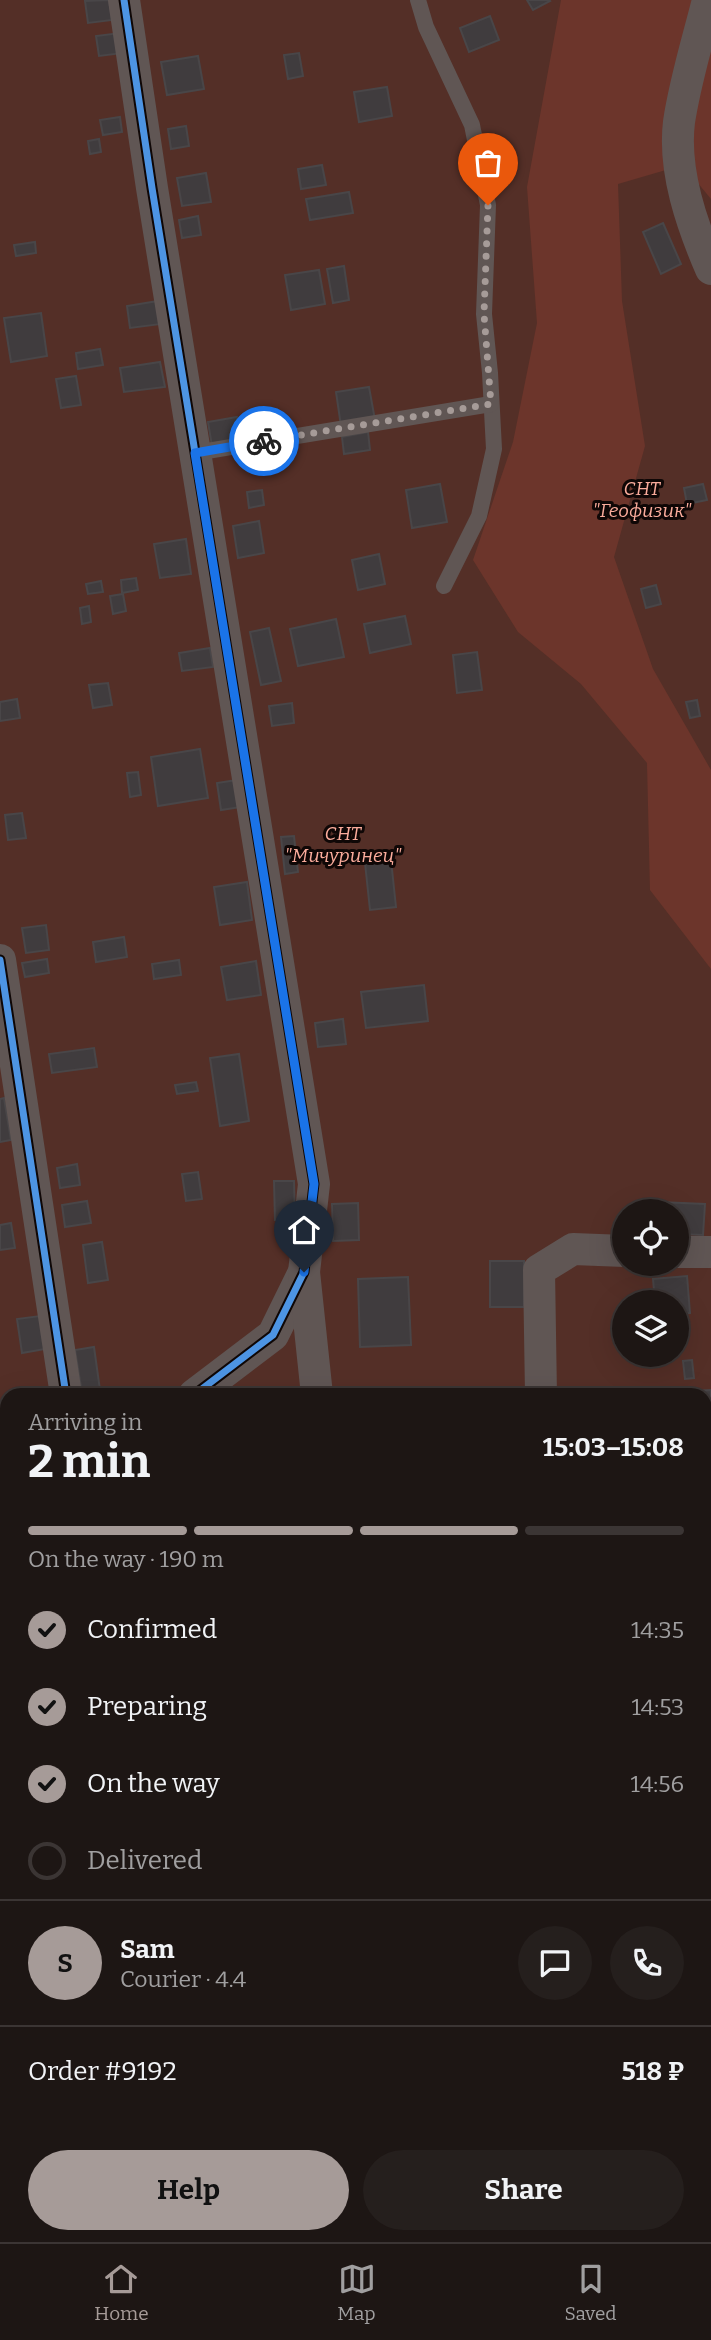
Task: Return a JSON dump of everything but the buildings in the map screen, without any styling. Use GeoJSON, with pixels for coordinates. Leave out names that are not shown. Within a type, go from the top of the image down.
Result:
{"type":"FeatureCollection","features":[{"type":"Feature","properties":{"kind":"street"},"geometry":{"type":"LineString","coordinates":[[124,0],[314,1184],[304,1272],[316,1388]]}},
{"type":"Feature","properties":{"kind":"street"},"geometry":{"type":"LineString","coordinates":[[708,0],[679,123],[681,175],[692,225],[711,269]]}},
{"type":"Feature","properties":{"kind":"street"},"geometry":{"type":"LineString","coordinates":[[0,960],[65,1388]]}},
{"type":"Feature","properties":{"kind":"street"},"geometry":{"type":"LineString","coordinates":[[541,1388],[539,1270],[573,1249],[612,1250]]}},
{"type":"Feature","properties":{"kind":"street"},"geometry":{"type":"LineString","coordinates":[[689,1252],[711,1252]]}},
{"type":"Feature","properties":{"kind":"street"},"geometry":{"type":"LineString","coordinates":[[203,1388],[273,1335],[304,1272]]}},
{"type":"Feature","properties":{"kind":"lane"},"geometry":{"type":"LineString","coordinates":[[418,0],[426,27],[472,125],[488,205],[484,314],[494,449],[479,516],[444,586]]}},
{"type":"Feature","properties":{"kind":"lane"},"geometry":{"type":"LineString","coordinates":[[195,453],[491,404]]}},
{"type":"Feature","properties":{"kind":"green space","name":"СНТ \"Мичуринец\""},"geometry":{"type":"Polygon","coordinates":[[[0,0],[711,0],[711,1388],[0,1388],[0,0]]]}},
{"type":"Feature","properties":{"kind":"shaded area"},"geometry":{"type":"Polygon","coordinates":[[[561,0],[711,0],[711,199],[683,165],[618,184],[622,301],[645,446],[614,557],[653,669],[711,770],[711,969],[650,890],[647,763],[581,684],[518,632],[473,560],[513,442],[537,323],[527,187],[561,0]]]}},
{"type":"Feature","properties":{"kind":"cycle path"},"geometry":{"type":"LineString","coordinates":[[124,0],[152,188],[314,1184],[304,1272],[273,1335],[203,1388]]}},
{"type":"Feature","properties":{"kind":"cycle path"},"geometry":{"type":"LineString","coordinates":[[0,960],[65,1388]]}},
{"type":"Feature","properties":{"kind":"way so far"},"geometry":{"type":"LineString","coordinates":[[264,441],[491,404],[484,314],[488,205]]}},
{"type":"Feature","properties":{"kind":"route"},"geometry":{"type":"LineString","coordinates":[[264,441],[195,453],[314,1184],[304,1272]]}},
{"type":"Feature","properties":{"kind":"park label","name":"СНТ \"Геофизик\""},"geometry":{"type":"Point","coordinates":[642,499]}}]}
